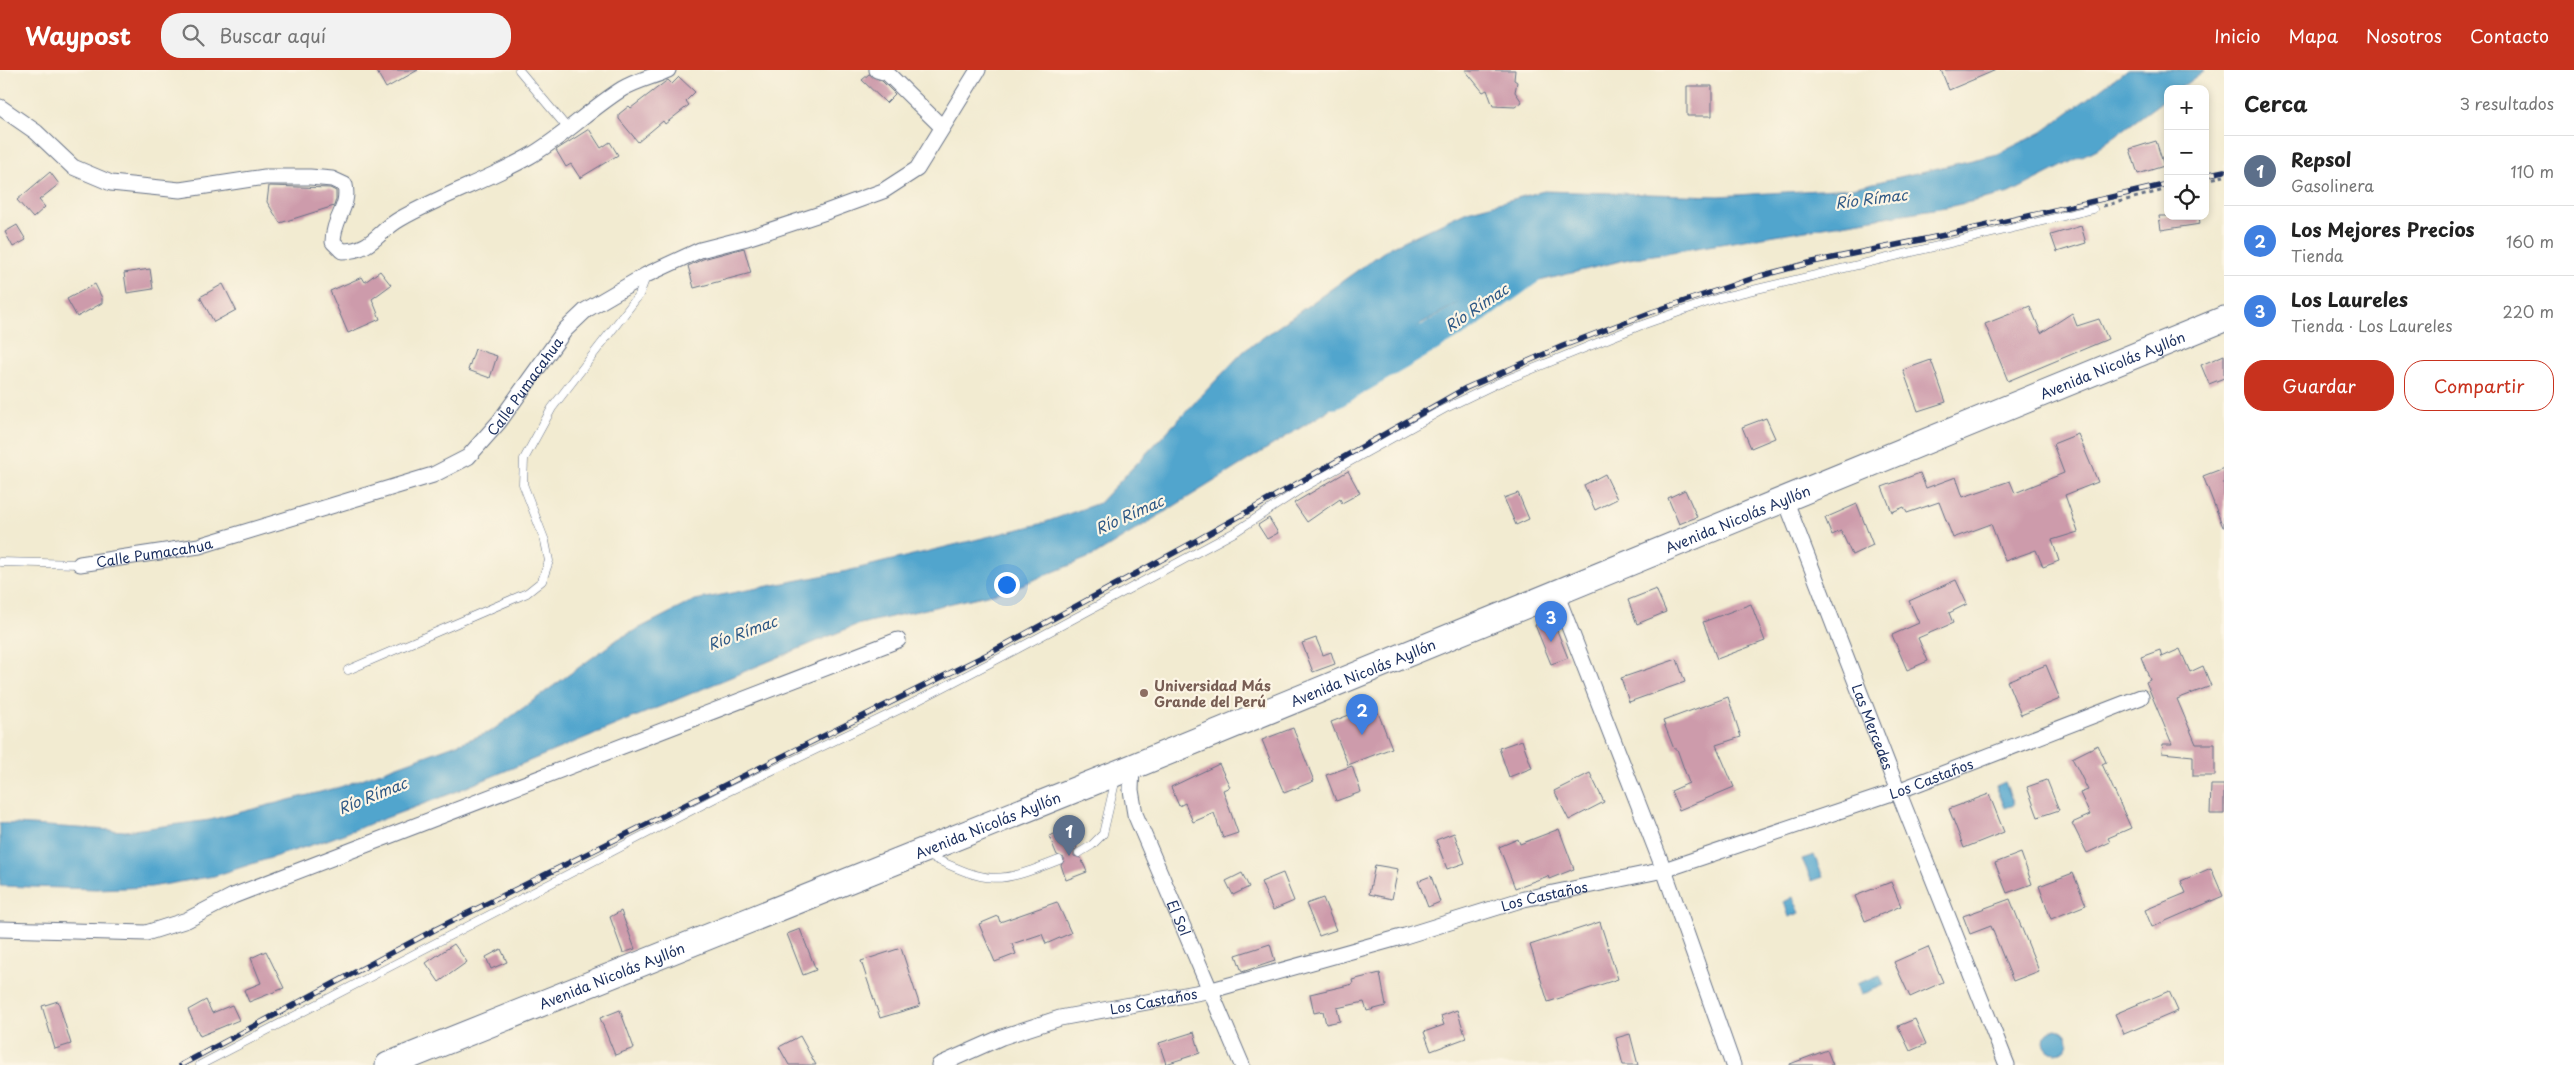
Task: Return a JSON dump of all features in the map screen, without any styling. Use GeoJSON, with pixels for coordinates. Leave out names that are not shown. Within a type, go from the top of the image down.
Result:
{"type":"FeatureCollection","features":[{"type":"Feature","properties":{"kind":"highway","name":"Avenida Nicolás Ayllón"},"geometry":{"type":"LineString","coordinates":[[388,1065],[1124,770],[2224,320]]}},
{"type":"Feature","properties":{"kind":"street"},"geometry":{"type":"LineString","coordinates":[[0,107],[36,132],[73,167],[111,183],[180,190],[265,177],[332,178],[345,185],[348,198],[333,229],[333,242],[342,251],[355,251],[367,246],[398,220],[530,156],[570,130],[621,90],[640,79],[668,70]]}},
{"type":"Feature","properties":{"kind":"street"},"geometry":{"type":"LineString","coordinates":[[877,70],[887,73],[942,127]]}},
{"type":"Feature","properties":{"kind":"street","name":"Calle Pumacahua"},"geometry":{"type":"LineString","coordinates":[[80,564],[199,546],[442,470],[468,457],[499,422],[565,330],[586,310],[646,275],[700,250],[755,235],[882,191],[917,169],[978,70]]}},
{"type":"Feature","properties":{"kind":"street","name":"Las Mercedes"},"geometry":{"type":"LineString","coordinates":[[1785,500],[2007,1065]]}},
{"type":"Feature","properties":{"kind":"street"},"geometry":{"type":"LineString","coordinates":[[1556,593],[1664,870],[1733,1065]]}},
{"type":"Feature","properties":{"kind":"street"},"geometry":{"type":"LineString","coordinates":[[0,929],[146,933],[187,920],[233,896],[898,640]]}},
{"type":"Feature","properties":{"kind":"street","name":"Los Castaños"},"geometry":{"type":"LineString","coordinates":[[939,1065],[1002,1037],[1060,1018],[1212,990],[1405,936],[1524,898],[1664,870],[1898,791],[2140,698]]}},
{"type":"Feature","properties":{"kind":"street","name":"El Sol"},"geometry":{"type":"LineString","coordinates":[[1124,770],[1131,790],[1135,814],[1212,990],[1242,1065]]}},
{"type":"Feature","properties":{"kind":"lane"},"geometry":{"type":"LineString","coordinates":[[519,70],[570,130]]}},
{"type":"Feature","properties":{"kind":"lane"},"geometry":{"type":"LineString","coordinates":[[200,1065],[699,807],[911,704],[1019,648],[1235,532],[1304,487],[1444,409],[1498,383],[1639,326],[1719,298],[2094,209]]}},
{"type":"Feature","properties":{"kind":"lane"},"geometry":{"type":"LineString","coordinates":[[348,670],[527,593],[542,581],[549,560],[545,541],[523,484],[524,459],[552,408],[639,295],[646,275]]}},
{"type":"Feature","properties":{"kind":"lane","name":"Calle Pumacahua"},"geometry":{"type":"LineString","coordinates":[[0,562],[80,564]]}},
{"type":"Feature","properties":{"kind":"lane"},"geometry":{"type":"LineString","coordinates":[[1079,853],[1092,845],[1103,834],[1124,770]]}},
{"type":"Feature","properties":{"kind":"lane"},"geometry":{"type":"LineString","coordinates":[[920,852],[974,876],[995,880],[1016,876],[1058,860]]}},
{"type":"Feature","properties":{"kind":"path"},"geometry":{"type":"LineString","coordinates":[[2209,179],[2224,176]]}},
{"type":"Feature","properties":{"kind":"path"},"geometry":{"type":"LineString","coordinates":[[2094,209],[2164,190]]}},
{"type":"Feature","properties":{"kind":"water"},"geometry":{"type":"Polygon","coordinates":[[[2126,70],[2205,70],[2184,85],[2164,85],[2164,100],[2100,147],[2010,193],[1952,206],[1629,259],[1466,299],[1422,323],[1326,412],[1095,555],[1009,590],[856,625],[450,794],[327,840],[214,876],[151,887],[96,889],[0,886],[0,823],[125,831],[210,820],[340,787],[490,732],[618,639],[695,600],[847,571],[1040,524],[1099,503],[1244,351],[1389,248],[1467,211],[1544,191],[1719,196],[1852,188],[1998,154],[2042,132],[2126,70]]]}},
{"type":"Feature","properties":{"kind":"water"},"geometry":{"type":"Polygon","coordinates":[[[2005,782],[2014,805],[2005,808],[1996,786],[2005,782]]]}},
{"type":"Feature","properties":{"kind":"water"},"geometry":{"type":"Polygon","coordinates":[[[1814,855],[1823,877],[1812,881],[1802,859],[1814,855]]]}},
{"type":"Feature","properties":{"kind":"water"},"geometry":{"type":"Polygon","coordinates":[[[1793,897],[1800,913],[1789,917],[1784,902],[1793,897]]]}},
{"type":"Feature","properties":{"kind":"water"},"geometry":{"type":"Polygon","coordinates":[[[1880,975],[1884,985],[1861,995],[1857,984],[1880,975]]]}},
{"type":"Feature","properties":{"kind":"water"},"geometry":{"type":"Polygon","coordinates":[[[2056,1029],[2064,1033],[2068,1041],[2064,1049],[2056,1053],[2048,1049],[2044,1041],[2048,1033],[2056,1029]]]}},
{"type":"Feature","properties":{"kind":"building"},"geometry":{"type":"Polygon","coordinates":[[[376,70],[418,70],[386,88],[376,70]]]}},
{"type":"Feature","properties":{"kind":"building"},"geometry":{"type":"Polygon","coordinates":[[[1465,70],[1515,70],[1514,80],[1517,82],[1515,92],[1522,102],[1515,107],[1493,106],[1487,90],[1483,92],[1465,70]]]}},
{"type":"Feature","properties":{"kind":"building"},"geometry":{"type":"Polygon","coordinates":[[[1941,70],[1996,70],[1949,90],[1941,70]]]}},
{"type":"Feature","properties":{"kind":"building"},"geometry":{"type":"Polygon","coordinates":[[[869,74],[882,81],[895,94],[886,103],[862,80],[869,74]]]}},
{"type":"Feature","properties":{"kind":"building"},"geometry":{"type":"Polygon","coordinates":[[[679,77],[695,92],[686,101],[689,105],[665,124],[663,121],[638,142],[619,119],[619,114],[629,106],[631,108],[668,80],[672,84],[679,77]]]}},
{"type":"Feature","properties":{"kind":"building"},"geometry":{"type":"Polygon","coordinates":[[[1687,86],[1712,86],[1712,116],[1687,116],[1687,86]]]}},
{"type":"Feature","properties":{"kind":"building"},"geometry":{"type":"Polygon","coordinates":[[[589,129],[601,148],[610,142],[618,155],[580,178],[571,164],[566,167],[556,150],[589,129]]]}},
{"type":"Feature","properties":{"kind":"building"},"geometry":{"type":"Polygon","coordinates":[[[2156,141],[2164,166],[2138,174],[2130,149],[2156,141]]]}},
{"type":"Feature","properties":{"kind":"building"},"geometry":{"type":"Polygon","coordinates":[[[50,172],[59,184],[39,200],[45,207],[33,218],[17,200],[50,172]]]}},
{"type":"Feature","properties":{"kind":"building"},"geometry":{"type":"Polygon","coordinates":[[[269,186],[330,188],[336,191],[336,199],[334,206],[280,223],[267,202],[269,186]]]}},
{"type":"Feature","properties":{"kind":"building"},"geometry":{"type":"Polygon","coordinates":[[[2159,216],[2164,216],[2164,220],[2200,220],[2200,224],[2161,230],[2159,216]]]}},
{"type":"Feature","properties":{"kind":"building"},"geometry":{"type":"Polygon","coordinates":[[[17,225],[26,240],[13,247],[5,232],[17,225]]]}},
{"type":"Feature","properties":{"kind":"building"},"geometry":{"type":"Polygon","coordinates":[[[2081,226],[2086,243],[2057,252],[2051,235],[2081,226]]]}},
{"type":"Feature","properties":{"kind":"building"},"geometry":{"type":"Polygon","coordinates":[[[744,248],[751,273],[694,288],[688,266],[703,259],[744,248]]]}},
{"type":"Feature","properties":{"kind":"building"},"geometry":{"type":"Polygon","coordinates":[[[150,269],[153,289],[127,293],[124,273],[150,269]]]}},
{"type":"Feature","properties":{"kind":"building"},"geometry":{"type":"Polygon","coordinates":[[[380,271],[391,285],[372,299],[380,319],[348,333],[330,291],[362,277],[365,282],[380,271]]]}},
{"type":"Feature","properties":{"kind":"building"},"geometry":{"type":"Polygon","coordinates":[[[95,284],[102,298],[102,303],[77,317],[67,299],[95,284]]]}},
{"type":"Feature","properties":{"kind":"building"},"geometry":{"type":"Polygon","coordinates":[[[223,284],[236,310],[214,322],[200,297],[223,284]]]}},
{"type":"Feature","properties":{"kind":"building"},"geometry":{"type":"Polygon","coordinates":[[[2030,306],[2041,333],[2072,313],[2077,326],[2099,319],[2108,339],[2008,381],[1985,324],[2030,306]]]}},
{"type":"Feature","properties":{"kind":"building"},"geometry":{"type":"Polygon","coordinates":[[[475,349],[497,356],[490,378],[468,370],[475,349]]]}},
{"type":"Feature","properties":{"kind":"building"},"geometry":{"type":"Polygon","coordinates":[[[2224,355],[2224,378],[2209,384],[2201,365],[2224,355]]]}},
{"type":"Feature","properties":{"kind":"building"},"geometry":{"type":"Polygon","coordinates":[[[1931,360],[1946,402],[1918,411],[1903,370],[1931,360]]]}},
{"type":"Feature","properties":{"kind":"building"},"geometry":{"type":"Polygon","coordinates":[[[1766,418],[1775,438],[1751,448],[1742,427],[1766,418]]]}},
{"type":"Feature","properties":{"kind":"building"},"geometry":{"type":"Polygon","coordinates":[[[2078,434],[2098,482],[2065,495],[2078,532],[2052,540],[2059,561],[2043,567],[2036,550],[2005,561],[1991,524],[1953,538],[1939,502],[1907,513],[1904,507],[1892,512],[1882,487],[1920,473],[1926,488],[1956,477],[1963,497],[2010,481],[2015,493],[2064,473],[2053,444],[2078,434]]]}},
{"type":"Feature","properties":{"kind":"building"},"geometry":{"type":"Polygon","coordinates":[[[2224,468],[2224,527],[2223,527],[2203,476],[2224,468]]]}},
{"type":"Feature","properties":{"kind":"building"},"geometry":{"type":"Polygon","coordinates":[[[1348,471],[1360,493],[1342,503],[1340,499],[1307,522],[1294,503],[1348,471]]]}},
{"type":"Feature","properties":{"kind":"building"},"geometry":{"type":"Polygon","coordinates":[[[1605,474],[1617,499],[1595,510],[1584,485],[1605,474]]]}},
{"type":"Feature","properties":{"kind":"building"},"geometry":{"type":"Polygon","coordinates":[[[1685,490],[1697,517],[1679,524],[1668,498],[1685,490]]]}},
{"type":"Feature","properties":{"kind":"building"},"geometry":{"type":"Polygon","coordinates":[[[1518,493],[1529,519],[1516,525],[1504,498],[1518,493]]]}},
{"type":"Feature","properties":{"kind":"building"},"geometry":{"type":"Polygon","coordinates":[[[1857,504],[1873,545],[1852,555],[1841,531],[1832,535],[1825,518],[1857,504]]]}},
{"type":"Feature","properties":{"kind":"building"},"geometry":{"type":"Polygon","coordinates":[[[1269,518],[1278,533],[1267,539],[1258,525],[1269,518]]]}},
{"type":"Feature","properties":{"kind":"building"},"geometry":{"type":"Polygon","coordinates":[[[1956,580],[1967,604],[1949,613],[1953,623],[1918,638],[1928,661],[1907,670],[1892,635],[1919,623],[1909,601],[1956,580]]]}},
{"type":"Feature","properties":{"kind":"building"},"geometry":{"type":"Polygon","coordinates":[[[1656,589],[1666,612],[1637,624],[1628,600],[1656,589]]]}},
{"type":"Feature","properties":{"kind":"building"},"geometry":{"type":"Polygon","coordinates":[[[1751,604],[1765,641],[1717,659],[1703,622],[1751,604]]]}},
{"type":"Feature","properties":{"kind":"building"},"geometry":{"type":"Polygon","coordinates":[[[1552,618],[1568,658],[1551,664],[1535,625],[1552,618]]]}},
{"type":"Feature","properties":{"kind":"building"},"geometry":{"type":"Polygon","coordinates":[[[1316,638],[1323,655],[1331,652],[1335,664],[1313,672],[1302,643],[1316,638]]]}},
{"type":"Feature","properties":{"kind":"building"},"geometry":{"type":"Polygon","coordinates":[[[2180,649],[2190,672],[2203,666],[2211,686],[2177,699],[2196,744],[2215,744],[2215,776],[2193,776],[2193,756],[2162,753],[2163,744],[2172,744],[2146,682],[2150,680],[2141,657],[2160,650],[2162,657],[2180,649]]]}},
{"type":"Feature","properties":{"kind":"building"},"geometry":{"type":"Polygon","coordinates":[[[1677,659],[1685,682],[1629,702],[1621,678],[1677,659]]]}},
{"type":"Feature","properties":{"kind":"building"},"geometry":{"type":"Polygon","coordinates":[[[2046,665],[2060,699],[2021,715],[2007,681],[2046,665]]]}},
{"type":"Feature","properties":{"kind":"building"},"geometry":{"type":"Polygon","coordinates":[[[1728,697],[1741,737],[1716,745],[1734,787],[1679,810],[1671,791],[1689,783],[1677,749],[1674,749],[1663,721],[1728,697]]]}},
{"type":"Feature","properties":{"kind":"building"},"geometry":{"type":"Polygon","coordinates":[[[1375,705],[1392,748],[1348,765],[1331,722],[1375,705]]]}},
{"type":"Feature","properties":{"kind":"building"},"geometry":{"type":"Polygon","coordinates":[[[1293,728],[1314,781],[1284,793],[1262,740],[1293,728]]]}},
{"type":"Feature","properties":{"kind":"building"},"geometry":{"type":"Polygon","coordinates":[[[1522,740],[1532,768],[1509,777],[1499,748],[1522,740]]]}},
{"type":"Feature","properties":{"kind":"building"},"geometry":{"type":"Polygon","coordinates":[[[2098,745],[2106,762],[2102,764],[2131,828],[2108,838],[2110,842],[2087,853],[2072,823],[2090,815],[2080,793],[2088,790],[2072,758],[2098,745]]]}},
{"type":"Feature","properties":{"kind":"building"},"geometry":{"type":"Polygon","coordinates":[[[1219,764],[1230,787],[1223,790],[1238,833],[1223,838],[1214,813],[1193,822],[1185,803],[1179,806],[1171,787],[1219,764]]]}},
{"type":"Feature","properties":{"kind":"building"},"geometry":{"type":"Polygon","coordinates":[[[1352,766],[1361,792],[1336,801],[1326,775],[1352,766]]]}},
{"type":"Feature","properties":{"kind":"building"},"geometry":{"type":"Polygon","coordinates":[[[1590,773],[1604,802],[1569,820],[1554,791],[1590,773]]]}},
{"type":"Feature","properties":{"kind":"building"},"geometry":{"type":"Polygon","coordinates":[[[2047,780],[2059,810],[2038,817],[2027,787],[2047,780]]]}},
{"type":"Feature","properties":{"kind":"building"},"geometry":{"type":"Polygon","coordinates":[[[2211,785],[2224,785],[2224,814],[2210,814],[2211,785]]]}},
{"type":"Feature","properties":{"kind":"building"},"geometry":{"type":"Polygon","coordinates":[[[1989,794],[2004,832],[1964,848],[1949,809],[1989,794]]]}},
{"type":"Feature","properties":{"kind":"building"},"geometry":{"type":"Polygon","coordinates":[[[1070,828],[1077,848],[1074,851],[1074,856],[1081,858],[1087,872],[1066,880],[1061,865],[1064,858],[1057,855],[1049,836],[1070,828]]]}},
{"type":"Feature","properties":{"kind":"building"},"geometry":{"type":"Polygon","coordinates":[[[1559,829],[1574,869],[1549,879],[1548,876],[1515,888],[1499,847],[1518,839],[1520,844],[1559,829]]]}},
{"type":"Feature","properties":{"kind":"building"},"geometry":{"type":"Polygon","coordinates":[[[1454,833],[1465,863],[1447,869],[1436,840],[1454,833]]]}},
{"type":"Feature","properties":{"kind":"building"},"geometry":{"type":"Polygon","coordinates":[[[2021,853],[2032,884],[2007,893],[1995,863],[2021,853]]]}},
{"type":"Feature","properties":{"kind":"building"},"geometry":{"type":"Polygon","coordinates":[[[1375,865],[1398,869],[1392,899],[1369,894],[1375,865]]]}},
{"type":"Feature","properties":{"kind":"building"},"geometry":{"type":"Polygon","coordinates":[[[2211,868],[2223,896],[2152,927],[2145,910],[2186,893],[2181,881],[2211,868]]]}},
{"type":"Feature","properties":{"kind":"building"},"geometry":{"type":"Polygon","coordinates":[[[1242,873],[1249,887],[1233,895],[1226,881],[1242,873]]]}},
{"type":"Feature","properties":{"kind":"building"},"geometry":{"type":"Polygon","coordinates":[[[1283,873],[1294,901],[1273,910],[1261,882],[1283,873]]]}},
{"type":"Feature","properties":{"kind":"building"},"geometry":{"type":"Polygon","coordinates":[[[2073,873],[2086,905],[2051,919],[2039,886],[2073,873]]]}},
{"type":"Feature","properties":{"kind":"building"},"geometry":{"type":"Polygon","coordinates":[[[1431,876],[1440,902],[1428,907],[1418,881],[1431,876]]]}},
{"type":"Feature","properties":{"kind":"building"},"geometry":{"type":"Polygon","coordinates":[[[1891,882],[1901,906],[1865,921],[1855,896],[1891,882]]]}},
{"type":"Feature","properties":{"kind":"building"},"geometry":{"type":"Polygon","coordinates":[[[1323,898],[1336,930],[1319,936],[1306,904],[1323,898]]]}},
{"type":"Feature","properties":{"kind":"building"},"geometry":{"type":"Polygon","coordinates":[[[2010,899],[2039,971],[2013,981],[1991,926],[1970,934],[1963,916],[2010,899]]]}},
{"type":"Feature","properties":{"kind":"building"},"geometry":{"type":"Polygon","coordinates":[[[1057,902],[1071,933],[1046,944],[1042,934],[1012,944],[1016,954],[995,962],[979,924],[998,916],[1000,922],[1057,902]]]}},
{"type":"Feature","properties":{"kind":"building"},"geometry":{"type":"Polygon","coordinates":[[[621,911],[635,949],[623,953],[610,917],[621,911]]]}},
{"type":"Feature","properties":{"kind":"building"},"geometry":{"type":"Polygon","coordinates":[[[1600,922],[1618,979],[1548,1002],[1530,945],[1600,922]]]}},
{"type":"Feature","properties":{"kind":"building"},"geometry":{"type":"Polygon","coordinates":[[[800,929],[816,970],[803,975],[787,934],[800,929]]]}},
{"type":"Feature","properties":{"kind":"building"},"geometry":{"type":"Polygon","coordinates":[[[454,944],[467,962],[439,982],[426,963],[454,944]]]}},
{"type":"Feature","properties":{"kind":"building"},"geometry":{"type":"Polygon","coordinates":[[[1270,944],[1275,961],[1242,972],[1236,955],[1270,944]]]}},
{"type":"Feature","properties":{"kind":"building"},"geometry":{"type":"Polygon","coordinates":[[[1928,947],[1943,982],[1910,997],[1894,962],[1928,947]]]}},
{"type":"Feature","properties":{"kind":"building"},"geometry":{"type":"Polygon","coordinates":[[[901,948],[920,1006],[880,1018],[861,961],[901,948]]]}},
{"type":"Feature","properties":{"kind":"building"},"geometry":{"type":"Polygon","coordinates":[[[501,949],[507,962],[491,969],[486,957],[501,949]]]}},
{"type":"Feature","properties":{"kind":"building"},"geometry":{"type":"Polygon","coordinates":[[[266,951],[284,988],[249,1002],[244,990],[261,983],[251,958],[266,951]]]}},
{"type":"Feature","properties":{"kind":"building"},"geometry":{"type":"Polygon","coordinates":[[[1380,973],[1386,1006],[1367,1011],[1364,1002],[1337,1008],[1340,1021],[1326,1024],[1323,1011],[1314,1013],[1310,994],[1353,984],[1352,980],[1380,973]]]}},
{"type":"Feature","properties":{"kind":"building"},"geometry":{"type":"Polygon","coordinates":[[[2169,991],[2178,1011],[2124,1034],[2115,1014],[2169,991]]]}},
{"type":"Feature","properties":{"kind":"building"},"geometry":{"type":"Polygon","coordinates":[[[206,1000],[212,1013],[232,1005],[239,1020],[200,1036],[188,1010],[206,1000]]]}},
{"type":"Feature","properties":{"kind":"building"},"geometry":{"type":"Polygon","coordinates":[[[58,1001],[71,1044],[55,1049],[42,1006],[58,1001]]]}},
{"type":"Feature","properties":{"kind":"building"},"geometry":{"type":"Polygon","coordinates":[[[620,1010],[634,1048],[615,1055],[600,1018],[620,1010]]]}},
{"type":"Feature","properties":{"kind":"building"},"geometry":{"type":"Polygon","coordinates":[[[1457,1010],[1466,1038],[1431,1051],[1424,1032],[1444,1025],[1441,1016],[1457,1010]]]}},
{"type":"Feature","properties":{"kind":"building"},"geometry":{"type":"Polygon","coordinates":[[[1915,1019],[1926,1044],[1910,1051],[1898,1026],[1915,1019]]]}},
{"type":"Feature","properties":{"kind":"building"},"geometry":{"type":"Polygon","coordinates":[[[1194,1032],[1200,1053],[1166,1064],[1159,1043],[1194,1032]]]}},
{"type":"Feature","properties":{"kind":"building"},"geometry":{"type":"Polygon","coordinates":[[[1630,1034],[1638,1065],[1623,1065],[1616,1038],[1630,1034]]]}},
{"type":"Feature","properties":{"kind":"building"},"geometry":{"type":"Polygon","coordinates":[[[800,1036],[816,1065],[789,1065],[779,1047],[800,1036]]]}},
{"type":"Feature","properties":{"kind":"building"},"geometry":{"type":"Polygon","coordinates":[[[1827,1050],[1833,1065],[1790,1065],[1790,1064],[1827,1050]]]}},
{"type":"Feature","properties":{"kind":"waterway","name":"Río Rímac"},"geometry":{"type":"LineString","coordinates":[[1333,394],[1463,318],[1535,266]]}},
{"type":"Feature","properties":{"kind":"railway"},"geometry":{"type":"LineString","coordinates":[[2209,174],[2224,171]]}},
{"type":"Feature","properties":{"kind":"railway"},"geometry":{"type":"LineString","coordinates":[[181,1065],[436,929],[990,653],[1192,543],[1466,388],[1563,346],[1652,312],[1760,276],[1813,262],[1945,235],[2164,185]]}},
{"type":"Feature","properties":{"kind":"place","name":"Los Laureles"},"geometry":{"type":"Point","coordinates":[1551,642]}},
{"type":"Feature","properties":{"kind":"place","name":"Universidad Más Grande del Perú"},"geometry":{"type":"Point","coordinates":[1144,693]}},
{"type":"Feature","properties":{"kind":"place","name":"Los Mejores Precios"},"geometry":{"type":"Point","coordinates":[1362,735]}},
{"type":"Feature","properties":{"kind":"place","name":"Repsol"},"geometry":{"type":"Point","coordinates":[1069,856]}}]}
